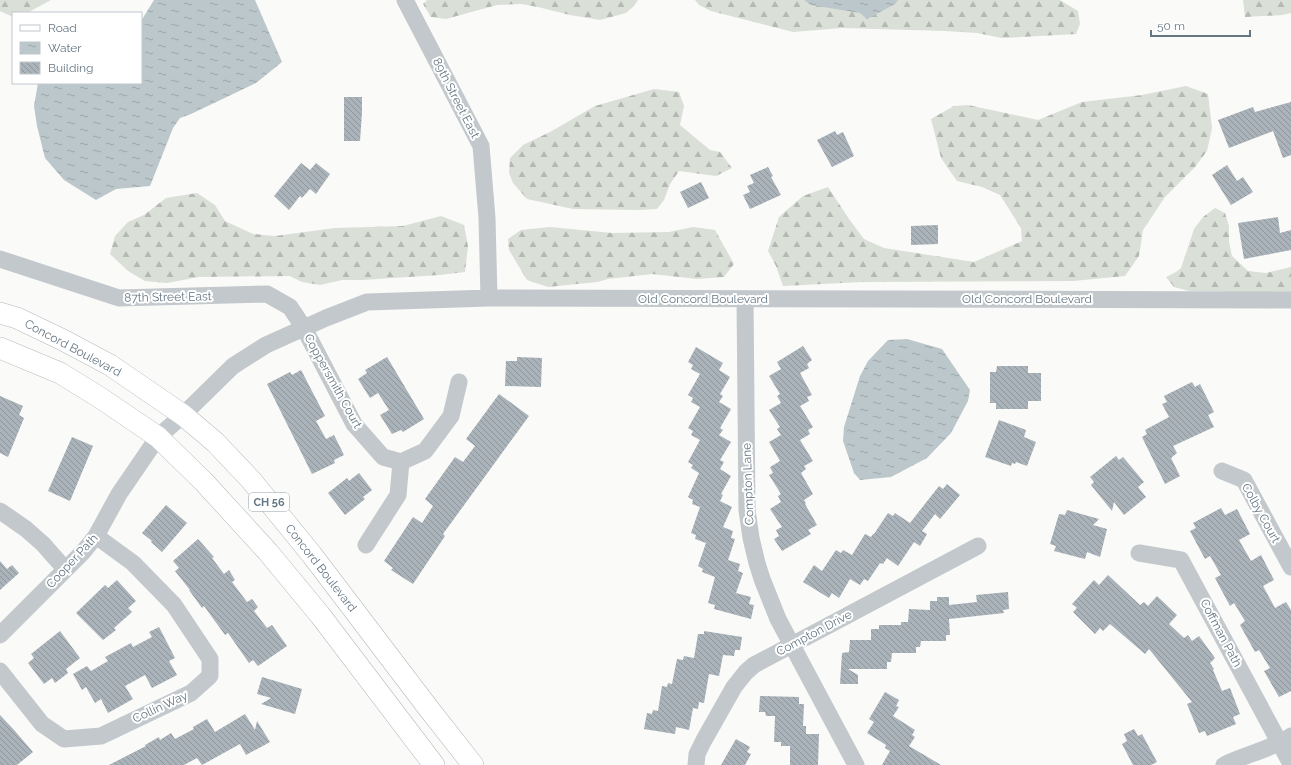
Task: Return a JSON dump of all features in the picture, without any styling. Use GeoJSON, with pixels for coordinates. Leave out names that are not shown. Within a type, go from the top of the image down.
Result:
{"type":"FeatureCollection","features":[{"type":"Feature","properties":{"kind":"main road","name":"Concord Boulevard"},"geometry":{"type":"LineString","coordinates":[[0,313],[16,318],[103,361],[183,415],[215,442],[251,480],[312,555],[473,765]]}},
{"type":"Feature","properties":{"kind":"main road","name":"CH 56"},"geometry":{"type":"LineString","coordinates":[[0,348],[60,373],[99,397],[158,437],[204,482],[268,552],[320,615],[434,765]]}},
{"type":"Feature","properties":{"kind":"street","name":"89th Street East"},"geometry":{"type":"LineString","coordinates":[[405,0],[481,146],[487,218],[489,298]]}},
{"type":"Feature","properties":{"kind":"street","name":"87th Street East"},"geometry":{"type":"LineString","coordinates":[[0,259],[119,298],[267,294],[290,307],[304,328]]}},
{"type":"Feature","properties":{"kind":"street","name":"Old Concord Boulevard"},"geometry":{"type":"LineString","coordinates":[[158,437],[183,415],[233,366],[266,345],[326,318],[367,302],[489,298],[1291,300]]}},
{"type":"Feature","properties":{"kind":"street","name":"Compton Lane"},"geometry":{"type":"LineString","coordinates":[[745,299],[747,510],[751,538],[762,579],[778,619],[856,765]]}},
{"type":"Feature","properties":{"kind":"street","name":"Coppersmith Court"},"geometry":{"type":"LineString","coordinates":[[304,328],[354,424],[384,457],[401,462]]}},
{"type":"Feature","properties":{"kind":"street"},"geometry":{"type":"LineString","coordinates":[[366,545],[398,495],[401,462],[426,451],[451,416],[459,382]]}},
{"type":"Feature","properties":{"kind":"street","name":"Cooper Path"},"geometry":{"type":"LineString","coordinates":[[0,635],[83,552],[96,536],[119,494],[158,437]]}},
{"type":"Feature","properties":{"kind":"street","name":"Colby Court"},"geometry":{"type":"LineString","coordinates":[[1222,471],[1244,480],[1291,567]]}},
{"type":"Feature","properties":{"kind":"street"},"geometry":{"type":"LineString","coordinates":[[0,511],[43,544],[65,569]]}},
{"type":"Feature","properties":{"kind":"street","name":"Collin Way"},"geometry":{"type":"LineString","coordinates":[[0,671],[42,724],[64,739],[101,736],[191,693],[210,676],[210,659],[174,605],[134,563],[96,536]]}},
{"type":"Feature","properties":{"kind":"street","name":"Compton Drive"},"geometry":{"type":"LineString","coordinates":[[696,765],[697,754],[704,740],[740,678],[754,665],[978,546]]}},
{"type":"Feature","properties":{"kind":"street","name":"Coffman Path"},"geometry":{"type":"LineString","coordinates":[[1139,553],[1181,560],[1286,740],[1291,764]]}},
{"type":"Feature","properties":{"kind":"street"},"geometry":{"type":"LineString","coordinates":[[1224,765],[1286,740]]}},
{"type":"Feature","properties":{"kind":"green space"},"geometry":{"type":"Polygon","coordinates":[[[0,0],[51,0],[29,12],[12,12],[12,17],[0,11],[0,0]]]}},
{"type":"Feature","properties":{"kind":"green space"},"geometry":{"type":"Polygon","coordinates":[[[427,0],[638,0],[626,13],[600,20],[521,4],[497,5],[446,19],[431,17],[423,4],[427,0]]]}},
{"type":"Feature","properties":{"kind":"green space"},"geometry":{"type":"Polygon","coordinates":[[[695,0],[1060,0],[1078,11],[1080,24],[1076,34],[1002,38],[977,33],[945,31],[842,28],[793,32],[711,11],[699,5],[695,0]]]}},
{"type":"Feature","properties":{"kind":"green space"},"geometry":{"type":"Polygon","coordinates":[[[1243,0],[1291,0],[1291,13],[1282,15],[1245,17],[1243,0]]]}},
{"type":"Feature","properties":{"kind":"green space"},"geometry":{"type":"Polygon","coordinates":[[[1186,86],[1208,94],[1212,128],[1207,151],[1195,167],[1165,197],[1143,230],[1139,256],[1125,276],[1073,281],[862,282],[783,286],[776,266],[768,251],[779,217],[803,196],[828,187],[864,239],[884,248],[974,262],[1022,241],[1021,228],[1000,195],[982,187],[957,181],[941,158],[931,119],[954,106],[968,105],[1038,120],[1082,102],[1142,95],[1186,86]]]}},
{"type":"Feature","properties":{"kind":"green space"},"geometry":{"type":"Polygon","coordinates":[[[654,89],[679,92],[684,106],[680,125],[710,150],[720,152],[732,168],[716,176],[679,171],[670,184],[664,200],[657,209],[573,209],[527,199],[513,183],[509,173],[510,158],[523,145],[550,132],[595,106],[654,89]]]}},
{"type":"Feature","properties":{"kind":"green space"},"geometry":{"type":"Polygon","coordinates":[[[197,193],[215,205],[225,221],[253,234],[275,236],[335,228],[403,226],[441,216],[464,225],[468,246],[465,272],[439,275],[342,280],[320,285],[302,282],[290,276],[199,277],[167,283],[145,281],[128,271],[110,254],[115,236],[128,222],[144,215],[166,198],[197,193]]]}},
{"type":"Feature","properties":{"kind":"green space"},"geometry":{"type":"Polygon","coordinates":[[[1215,208],[1225,213],[1229,226],[1229,242],[1232,256],[1248,271],[1266,273],[1291,267],[1291,293],[1189,291],[1174,287],[1166,277],[1181,268],[1194,229],[1203,217],[1215,208]]]}},
{"type":"Feature","properties":{"kind":"green space"},"geometry":{"type":"Polygon","coordinates":[[[550,227],[612,233],[669,232],[693,227],[715,230],[734,264],[724,277],[697,279],[652,274],[548,287],[527,280],[509,250],[508,239],[521,230],[550,227]]]}},
{"type":"Feature","properties":{"kind":"water"},"geometry":{"type":"Polygon","coordinates":[[[154,0],[255,0],[282,62],[256,83],[180,118],[173,128],[150,186],[116,189],[96,200],[64,180],[45,158],[37,126],[34,106],[38,84],[142,84],[142,19],[154,0]]]}},
{"type":"Feature","properties":{"kind":"water"},"geometry":{"type":"Polygon","coordinates":[[[804,0],[898,0],[895,4],[867,19],[860,13],[811,5],[804,0]]]}},
{"type":"Feature","properties":{"kind":"water"},"geometry":{"type":"Polygon","coordinates":[[[907,339],[942,349],[970,390],[968,401],[951,433],[927,458],[891,477],[860,480],[854,473],[843,441],[844,427],[860,376],[868,361],[888,340],[907,339]]]}},
{"type":"Feature","properties":{"kind":"building"},"geometry":{"type":"Polygon","coordinates":[[[344,97],[362,97],[360,141],[344,141],[344,97]]]}},
{"type":"Feature","properties":{"kind":"building"},"geometry":{"type":"Polygon","coordinates":[[[1291,102],[1291,155],[1283,158],[1273,131],[1229,148],[1218,120],[1253,107],[1255,112],[1291,102]]]}},
{"type":"Feature","properties":{"kind":"building"},"geometry":{"type":"Polygon","coordinates":[[[835,131],[837,135],[843,132],[854,156],[832,167],[817,140],[835,131]]]}},
{"type":"Feature","properties":{"kind":"building"},"geometry":{"type":"Polygon","coordinates":[[[301,163],[310,170],[316,163],[330,174],[316,194],[310,189],[302,198],[300,196],[289,210],[274,196],[301,163]]]}},
{"type":"Feature","properties":{"kind":"building"},"geometry":{"type":"Polygon","coordinates":[[[1227,165],[1237,181],[1243,177],[1253,192],[1231,205],[1212,175],[1227,165]]]}},
{"type":"Feature","properties":{"kind":"building"},"geometry":{"type":"Polygon","coordinates":[[[768,167],[773,176],[771,177],[781,195],[750,209],[743,195],[750,192],[747,186],[754,183],[750,175],[768,167]]]}},
{"type":"Feature","properties":{"kind":"building"},"geometry":{"type":"Polygon","coordinates":[[[701,182],[709,198],[688,208],[680,192],[701,182]]]}},
{"type":"Feature","properties":{"kind":"building"},"geometry":{"type":"Polygon","coordinates":[[[1278,217],[1280,233],[1291,230],[1291,250],[1244,259],[1238,223],[1278,217]]]}},
{"type":"Feature","properties":{"kind":"building"},"geometry":{"type":"Polygon","coordinates":[[[938,225],[938,244],[911,245],[911,226],[938,225]]]}},
{"type":"Feature","properties":{"kind":"building"},"geometry":{"type":"Polygon","coordinates":[[[803,346],[812,360],[807,364],[809,368],[800,373],[812,395],[807,397],[809,401],[800,406],[813,427],[808,430],[810,434],[800,440],[813,461],[804,466],[806,469],[801,473],[813,494],[804,500],[806,503],[805,504],[817,525],[808,530],[811,534],[782,551],[774,539],[779,536],[776,530],[782,527],[770,509],[781,502],[778,496],[781,494],[769,475],[773,473],[770,467],[780,461],[769,442],[781,435],[777,429],[780,427],[769,410],[781,403],[777,396],[780,394],[769,376],[781,369],[777,362],[803,346]]]}},
{"type":"Feature","properties":{"kind":"building"},"geometry":{"type":"Polygon","coordinates":[[[696,347],[723,363],[719,370],[730,377],[720,394],[723,396],[719,402],[731,409],[720,428],[723,430],[719,435],[731,442],[720,460],[724,462],[720,469],[731,476],[721,494],[723,495],[720,501],[732,507],[723,527],[733,531],[731,538],[735,539],[728,560],[740,564],[738,571],[743,573],[736,593],[751,597],[749,604],[754,605],[751,619],[714,609],[715,605],[708,603],[715,577],[702,572],[703,569],[698,566],[706,543],[695,539],[696,535],[691,533],[700,507],[692,504],[693,500],[688,497],[699,473],[691,468],[693,465],[688,462],[700,440],[691,435],[693,431],[688,428],[700,407],[691,402],[693,398],[688,395],[700,374],[691,369],[693,365],[688,362],[696,347]]]}},
{"type":"Feature","properties":{"kind":"building"},"geometry":{"type":"Polygon","coordinates":[[[387,357],[424,419],[403,432],[401,430],[392,434],[380,415],[389,410],[378,393],[370,398],[358,379],[367,373],[365,370],[387,357]]]}},
{"type":"Feature","properties":{"kind":"building"},"geometry":{"type":"Polygon","coordinates":[[[517,357],[542,358],[541,387],[505,386],[506,361],[517,361],[517,357]]]}},
{"type":"Feature","properties":{"kind":"building"},"geometry":{"type":"Polygon","coordinates":[[[997,366],[1028,366],[1028,373],[1041,373],[1041,401],[1028,401],[1028,409],[996,409],[996,403],[990,403],[990,372],[996,372],[997,366]]]}},
{"type":"Feature","properties":{"kind":"building"},"geometry":{"type":"Polygon","coordinates":[[[301,370],[325,416],[316,421],[326,439],[334,435],[344,455],[334,460],[335,463],[312,474],[267,384],[290,372],[292,375],[301,370]]]}},
{"type":"Feature","properties":{"kind":"building"},"geometry":{"type":"Polygon","coordinates":[[[1192,382],[1195,387],[1200,384],[1214,412],[1208,415],[1214,427],[1173,446],[1177,453],[1171,458],[1180,476],[1165,484],[1142,437],[1147,434],[1145,430],[1169,417],[1162,404],[1167,402],[1164,396],[1192,382]]]}},
{"type":"Feature","properties":{"kind":"building"},"geometry":{"type":"Polygon","coordinates":[[[499,394],[529,416],[443,534],[445,536],[413,584],[391,570],[393,568],[384,561],[413,517],[422,523],[433,506],[425,499],[455,457],[463,462],[475,446],[466,439],[499,394]]]}},
{"type":"Feature","properties":{"kind":"building"},"geometry":{"type":"Polygon","coordinates":[[[0,396],[23,406],[19,415],[24,418],[8,457],[0,453],[0,396]]]}},
{"type":"Feature","properties":{"kind":"building"},"geometry":{"type":"Polygon","coordinates":[[[999,420],[1026,430],[1024,437],[1036,442],[1027,466],[1016,462],[1015,464],[1012,463],[1011,466],[985,457],[999,420]]]}},
{"type":"Feature","properties":{"kind":"building"},"geometry":{"type":"Polygon","coordinates":[[[72,437],[93,446],[70,501],[48,491],[72,437]]]}},
{"type":"Feature","properties":{"kind":"building"},"geometry":{"type":"Polygon","coordinates":[[[1116,456],[1119,460],[1123,457],[1144,482],[1138,487],[1146,497],[1124,515],[1114,502],[1112,511],[1091,485],[1094,482],[1090,477],[1116,456]]]}},
{"type":"Feature","properties":{"kind":"building"},"geometry":{"type":"Polygon","coordinates":[[[359,473],[372,490],[363,497],[365,499],[345,515],[328,493],[347,478],[349,481],[359,473]]]}},
{"type":"Feature","properties":{"kind":"building"},"geometry":{"type":"Polygon","coordinates":[[[947,484],[960,495],[940,519],[935,514],[922,531],[927,534],[920,546],[914,542],[898,566],[887,558],[883,564],[880,563],[868,581],[864,579],[860,585],[850,579],[839,598],[832,593],[829,598],[803,582],[814,565],[822,571],[836,550],[841,553],[843,550],[852,555],[865,534],[871,537],[888,513],[893,516],[895,513],[910,523],[939,486],[943,489],[947,484]]]}},
{"type":"Feature","properties":{"kind":"building"},"geometry":{"type":"Polygon","coordinates":[[[166,505],[187,523],[162,552],[142,533],[166,505]]]}},
{"type":"Feature","properties":{"kind":"building"},"geometry":{"type":"Polygon","coordinates":[[[1221,508],[1225,515],[1237,509],[1250,534],[1239,540],[1251,561],[1261,555],[1274,580],[1263,586],[1275,608],[1286,602],[1291,610],[1291,691],[1279,697],[1264,671],[1270,668],[1259,650],[1255,652],[1240,625],[1245,621],[1234,603],[1230,606],[1215,578],[1221,575],[1210,556],[1205,559],[1190,531],[1196,528],[1193,523],[1221,508]]]}},
{"type":"Feature","properties":{"kind":"building"},"geometry":{"type":"Polygon","coordinates":[[[1067,510],[1099,519],[1093,525],[1107,529],[1100,557],[1087,552],[1085,559],[1054,551],[1056,546],[1050,544],[1059,514],[1065,515],[1067,510]]]}},
{"type":"Feature","properties":{"kind":"building"},"geometry":{"type":"Polygon","coordinates":[[[198,539],[214,557],[212,558],[224,574],[229,570],[235,580],[232,582],[247,602],[252,599],[258,607],[254,611],[267,628],[272,625],[287,646],[258,666],[253,660],[249,663],[228,633],[225,635],[204,606],[202,608],[175,571],[179,568],[173,561],[198,539]]]}},
{"type":"Feature","properties":{"kind":"building"},"geometry":{"type":"Polygon","coordinates":[[[0,561],[7,569],[12,565],[19,573],[0,590],[0,561]]]}},
{"type":"Feature","properties":{"kind":"building"},"geometry":{"type":"Polygon","coordinates":[[[1108,575],[1140,605],[1144,602],[1148,606],[1157,596],[1177,615],[1169,624],[1184,638],[1188,635],[1192,641],[1199,636],[1215,658],[1210,663],[1214,669],[1213,670],[1222,691],[1230,688],[1240,714],[1233,717],[1236,724],[1207,736],[1205,731],[1199,733],[1187,704],[1192,702],[1149,649],[1145,654],[1110,624],[1103,631],[1100,628],[1095,634],[1073,612],[1077,608],[1072,604],[1094,580],[1099,585],[1108,575]]]}},
{"type":"Feature","properties":{"kind":"building"},"geometry":{"type":"Polygon","coordinates":[[[117,580],[136,601],[128,608],[132,612],[114,628],[116,630],[103,640],[76,613],[105,585],[108,588],[117,580]]]}},
{"type":"Feature","properties":{"kind":"building"},"geometry":{"type":"Polygon","coordinates":[[[1008,592],[1009,609],[1003,610],[1004,613],[949,619],[950,635],[946,635],[946,641],[921,641],[920,647],[916,647],[916,653],[892,653],[891,662],[887,662],[887,669],[848,669],[858,675],[858,684],[840,684],[842,653],[849,652],[850,640],[871,640],[871,629],[879,629],[879,625],[901,625],[901,622],[908,622],[909,609],[930,610],[930,601],[937,601],[937,597],[949,597],[949,605],[977,602],[976,595],[1008,592]]]}},
{"type":"Feature","properties":{"kind":"building"},"geometry":{"type":"Polygon","coordinates":[[[159,627],[175,658],[169,661],[177,675],[152,688],[145,675],[125,686],[133,699],[108,713],[101,699],[95,703],[86,687],[82,690],[73,674],[87,666],[91,671],[108,661],[105,657],[131,643],[133,647],[152,637],[149,632],[159,627]]]}},
{"type":"Feature","properties":{"kind":"building"},"geometry":{"type":"Polygon","coordinates":[[[60,631],[80,658],[66,669],[68,673],[55,683],[52,678],[44,684],[28,663],[34,658],[31,654],[60,631]]]}},
{"type":"Feature","properties":{"kind":"building"},"geometry":{"type":"Polygon","coordinates":[[[704,631],[742,637],[740,650],[735,650],[734,656],[723,655],[719,676],[709,674],[704,703],[699,702],[698,709],[693,708],[689,730],[676,727],[675,734],[644,729],[647,713],[652,714],[653,710],[658,711],[662,686],[667,687],[668,683],[672,684],[677,659],[683,660],[684,656],[694,658],[698,634],[704,634],[704,631]]]}},
{"type":"Feature","properties":{"kind":"building"},"geometry":{"type":"Polygon","coordinates":[[[262,677],[302,689],[295,714],[261,704],[271,698],[257,694],[262,677]]]}},
{"type":"Feature","properties":{"kind":"building"},"geometry":{"type":"Polygon","coordinates":[[[885,692],[899,700],[896,706],[899,707],[893,716],[915,730],[912,735],[915,737],[909,746],[941,765],[882,765],[890,751],[885,748],[886,745],[867,733],[874,722],[869,719],[885,692]]]}},
{"type":"Feature","properties":{"kind":"building"},"geometry":{"type":"Polygon","coordinates":[[[760,696],[799,697],[799,704],[804,704],[803,726],[806,726],[806,734],[819,734],[818,765],[790,765],[790,746],[781,746],[781,742],[774,742],[775,716],[766,716],[765,712],[759,712],[760,696]]]}},
{"type":"Feature","properties":{"kind":"building"},"geometry":{"type":"Polygon","coordinates":[[[245,714],[255,730],[257,721],[270,742],[246,755],[240,744],[202,765],[197,758],[184,765],[109,765],[146,746],[145,745],[159,737],[160,740],[171,733],[175,739],[194,729],[193,727],[207,719],[215,732],[245,714]]]}},
{"type":"Feature","properties":{"kind":"building"},"geometry":{"type":"Polygon","coordinates":[[[0,715],[33,752],[17,765],[0,765],[0,715]]]}},
{"type":"Feature","properties":{"kind":"building"},"geometry":{"type":"Polygon","coordinates":[[[1134,729],[1138,736],[1142,734],[1157,762],[1151,765],[1133,765],[1122,744],[1127,741],[1124,734],[1134,729]]]}},
{"type":"Feature","properties":{"kind":"building"},"geometry":{"type":"Polygon","coordinates":[[[736,739],[750,747],[747,752],[751,754],[745,765],[721,765],[736,739]]]}}]}
